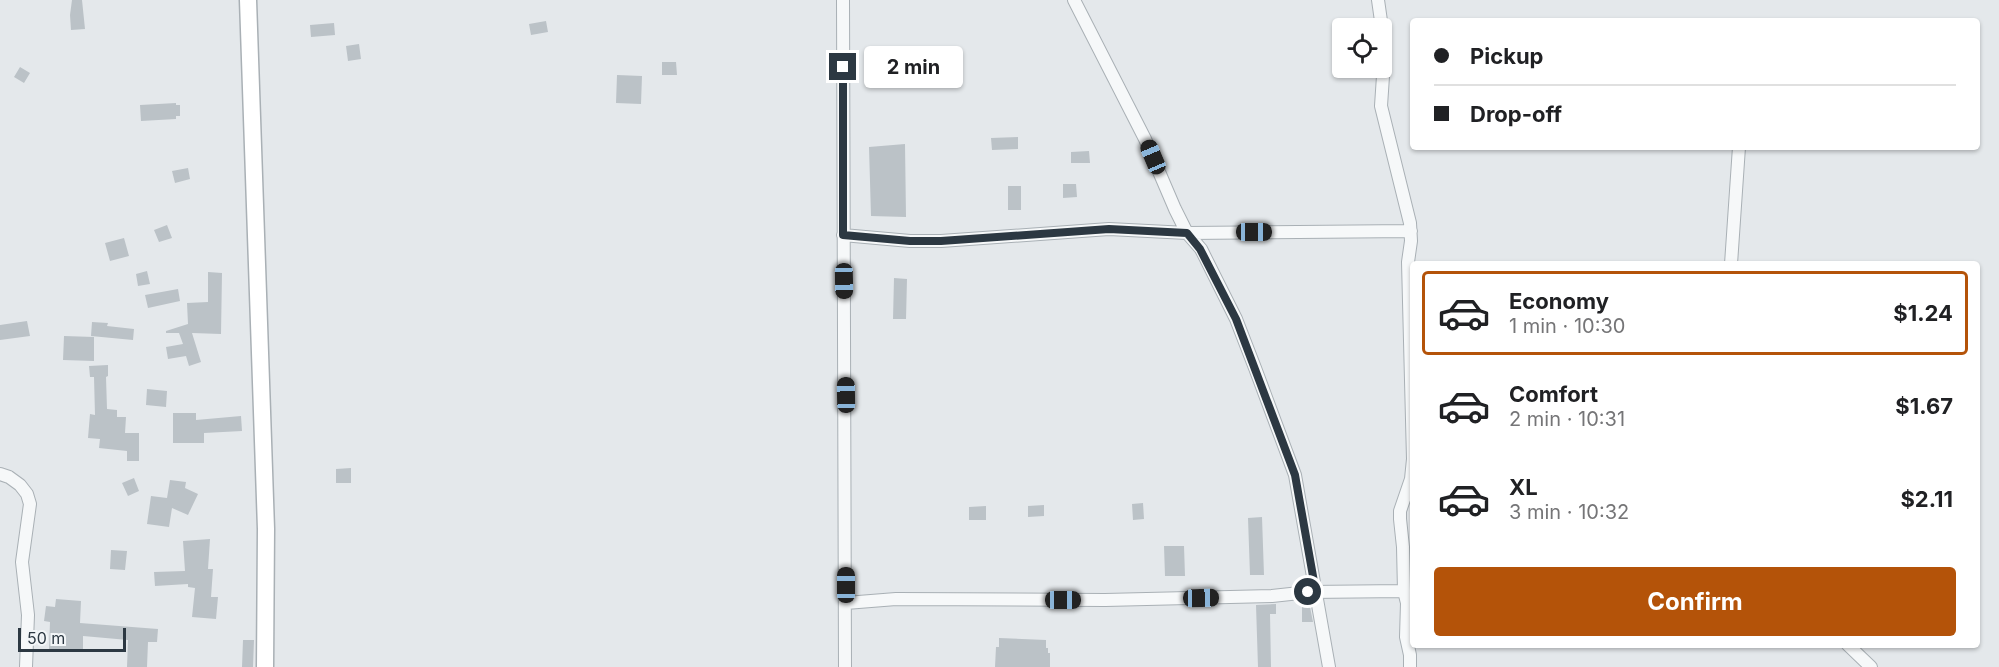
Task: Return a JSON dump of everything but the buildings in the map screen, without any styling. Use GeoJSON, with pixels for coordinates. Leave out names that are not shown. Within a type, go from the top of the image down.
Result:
{"type":"FeatureCollection","features":[{"type":"Feature","properties":{"kind":"main road"},"geometry":{"type":"LineString","coordinates":[[248,0],[266,530],[265,667]]}},
{"type":"Feature","properties":{"kind":"street"},"geometry":{"type":"LineString","coordinates":[[843,0],[846,667]]}},
{"type":"Feature","properties":{"kind":"street"},"geometry":{"type":"LineString","coordinates":[[1074,0],[1145,139],[1187,233],[1200,249],[1236,319],[1295,475],[1329,667]]}},
{"type":"Feature","properties":{"kind":"street"},"geometry":{"type":"LineString","coordinates":[[1378,0],[1383,35],[1381,106],[1411,231],[1408,261],[1410,318]]}},
{"type":"Feature","properties":{"kind":"street"},"geometry":{"type":"LineString","coordinates":[[1731,261],[1739,150]]}},
{"type":"Feature","properties":{"kind":"street"},"geometry":{"type":"LineString","coordinates":[[843,235],[920,241],[1109,229],[1187,233],[1411,231]]}},
{"type":"Feature","properties":{"kind":"street"},"geometry":{"type":"LineString","coordinates":[[0,474],[20,485],[27,494],[30,504],[22,562],[28,615],[26,667]]}},
{"type":"Feature","properties":{"kind":"street"},"geometry":{"type":"LineString","coordinates":[[1410,482],[1400,511],[1404,547],[1404,591],[1407,603],[1406,637],[1410,667]]}},
{"type":"Feature","properties":{"kind":"street"},"geometry":{"type":"LineString","coordinates":[[846,603],[896,599],[1105,600],[1404,591]]}},
{"type":"Feature","properties":{"kind":"street"},"geometry":{"type":"LineString","coordinates":[[1851,648],[1871,667]]}},
{"type":"Feature","properties":{"kind":"route"},"geometry":{"type":"LineString","coordinates":[[843,67],[843,235],[910,241],[941,241],[1109,229],[1187,233],[1200,249],[1236,319],[1295,475],[1316,593],[1308,592]]}}]}
